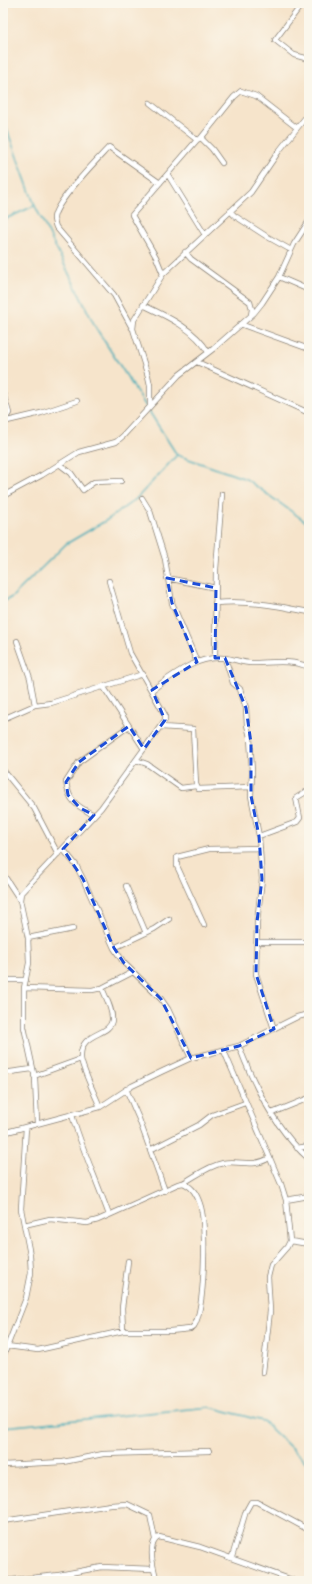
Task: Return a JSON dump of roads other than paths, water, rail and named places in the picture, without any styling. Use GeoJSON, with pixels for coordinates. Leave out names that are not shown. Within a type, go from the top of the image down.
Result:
{"type":"FeatureCollection","features":[{"type":"Feature","properties":{"kind":"street"},"geometry":{"type":"LineString","coordinates":[[300,3],[299,8],[275,40],[294,55],[309,59]]}},
{"type":"Feature","properties":{"kind":"street"},"geometry":{"type":"LineString","coordinates":[[163,274],[156,257],[132,215],[234,97],[241,91],[256,96],[297,128]]}},
{"type":"Feature","properties":{"kind":"street"},"geometry":{"type":"LineString","coordinates":[[150,103],[212,149],[222,163]]}},
{"type":"Feature","properties":{"kind":"street"},"geometry":{"type":"LineString","coordinates":[[133,329],[134,320],[163,274],[184,252],[205,235],[251,192],[279,151],[309,113]]}},
{"type":"Feature","properties":{"kind":"street"},"geometry":{"type":"LineString","coordinates":[[150,406],[151,396],[148,376],[133,329],[114,295],[56,227],[54,218],[56,210],[80,179],[109,147],[160,183]]}},
{"type":"Feature","properties":{"kind":"street"},"geometry":{"type":"LineString","coordinates":[[168,175],[205,235]]}},
{"type":"Feature","properties":{"kind":"street"},"geometry":{"type":"LineString","coordinates":[[230,211],[235,216],[266,236],[291,250]]}},
{"type":"Feature","properties":{"kind":"street"},"geometry":{"type":"LineString","coordinates":[[3,496],[79,452],[116,442],[179,375],[197,362],[251,315],[262,303],[279,277],[291,250],[309,221]]}},
{"type":"Feature","properties":{"kind":"street"},"geometry":{"type":"LineString","coordinates":[[184,252],[191,259],[250,302],[252,309],[251,315]]}},
{"type":"Feature","properties":{"kind":"street"},"geometry":{"type":"LineString","coordinates":[[279,277],[309,290]]}},
{"type":"Feature","properties":{"kind":"street"},"geometry":{"type":"LineString","coordinates":[[143,304],[200,339],[208,352]]}},
{"type":"Feature","properties":{"kind":"street"},"geometry":{"type":"LineString","coordinates":[[240,324],[309,349]]}},
{"type":"Feature","properties":{"kind":"street"},"geometry":{"type":"LineString","coordinates":[[197,362],[309,413]]}},
{"type":"Feature","properties":{"kind":"street"},"geometry":{"type":"LineString","coordinates":[[3,393],[9,413],[3,422]]}},
{"type":"Feature","properties":{"kind":"street"},"geometry":{"type":"LineString","coordinates":[[3,422],[41,414],[77,401]]}},
{"type":"Feature","properties":{"kind":"street"},"geometry":{"type":"LineString","coordinates":[[59,464],[71,473],[83,490],[94,482],[121,481]]}},
{"type":"Feature","properties":{"kind":"street"},"geometry":{"type":"LineString","coordinates":[[215,658],[215,603],[222,494]]}},
{"type":"Feature","properties":{"kind":"street"},"geometry":{"type":"LineString","coordinates":[[142,498],[150,511],[166,558],[167,578],[172,603],[197,662]]}},
{"type":"Feature","properties":{"kind":"street"},"geometry":{"type":"LineString","coordinates":[[167,578],[216,588]]}},
{"type":"Feature","properties":{"kind":"street"},"geometry":{"type":"LineString","coordinates":[[37,1124],[34,1076],[24,1027],[24,988],[29,963],[28,938],[20,900],[20,893],[94,815],[165,720],[165,715],[130,652],[109,581]]}},
{"type":"Feature","properties":{"kind":"street"},"geometry":{"type":"LineString","coordinates":[[215,603],[238,601],[262,603],[309,612]]}},
{"type":"Feature","properties":{"kind":"street"},"geometry":{"type":"LineString","coordinates":[[17,641],[30,678],[35,705]]}},
{"type":"Feature","properties":{"kind":"street"},"geometry":{"type":"LineString","coordinates":[[152,690],[184,667],[215,658],[225,658],[251,663],[274,661],[293,663],[309,667]]}},
{"type":"Feature","properties":{"kind":"street"},"geometry":{"type":"LineString","coordinates":[[225,658],[233,683],[240,689],[246,708],[251,744],[251,796],[259,836],[262,879],[256,942],[257,980],[274,1029]]}},
{"type":"Feature","properties":{"kind":"street"},"geometry":{"type":"LineString","coordinates":[[3,719],[35,705],[51,702],[143,674]]}},
{"type":"Feature","properties":{"kind":"street"},"geometry":{"type":"LineString","coordinates":[[103,686],[144,749]]}},
{"type":"Feature","properties":{"kind":"street"},"geometry":{"type":"LineString","coordinates":[[94,815],[80,808],[68,795],[66,782],[79,762],[129,726]]}},
{"type":"Feature","properties":{"kind":"street"},"geometry":{"type":"LineString","coordinates":[[161,727],[193,729],[196,786],[200,790],[251,787]]}},
{"type":"Feature","properties":{"kind":"street"},"geometry":{"type":"LineString","coordinates":[[136,760],[147,764],[180,788],[196,786]]}},
{"type":"Feature","properties":{"kind":"street"},"geometry":{"type":"LineString","coordinates":[[3,770],[34,808],[58,854]]}},
{"type":"Feature","properties":{"kind":"street"},"geometry":{"type":"LineString","coordinates":[[259,836],[298,822],[300,818],[296,798],[309,790]]}},
{"type":"Feature","properties":{"kind":"street"},"geometry":{"type":"LineString","coordinates":[[204,925],[177,866],[177,857],[209,849],[260,848]]}},
{"type":"Feature","properties":{"kind":"street"},"geometry":{"type":"LineString","coordinates":[[63,849],[76,864],[114,948],[133,972],[161,999],[168,1009],[191,1058]]}},
{"type":"Feature","properties":{"kind":"street"},"geometry":{"type":"LineString","coordinates":[[3,874],[20,900]]}},
{"type":"Feature","properties":{"kind":"street"},"geometry":{"type":"LineString","coordinates":[[126,886],[146,933]]}},
{"type":"Feature","properties":{"kind":"street"},"geometry":{"type":"LineString","coordinates":[[114,948],[146,933],[169,919]]}},
{"type":"Feature","properties":{"kind":"street"},"geometry":{"type":"LineString","coordinates":[[28,938],[72,929]]}},
{"type":"Feature","properties":{"kind":"street"},"geometry":{"type":"LineString","coordinates":[[256,942],[309,942]]}},
{"type":"Feature","properties":{"kind":"street"},"geometry":{"type":"LineString","coordinates":[[24,988],[78,990],[102,988],[133,972]]}},
{"type":"Feature","properties":{"kind":"street"},"geometry":{"type":"LineString","coordinates":[[3,980],[26,980]]}},
{"type":"Feature","properties":{"kind":"street"},"geometry":{"type":"LineString","coordinates":[[100,1107],[81,1059],[82,1049],[88,1039],[107,1029],[111,1024],[112,1015],[102,988]]}},
{"type":"Feature","properties":{"kind":"street"},"geometry":{"type":"LineString","coordinates":[[3,1133],[100,1107],[126,1089],[191,1058],[224,1051],[239,1046],[297,1017],[309,1014]]}},
{"type":"Feature","properties":{"kind":"street"},"geometry":{"type":"LineString","coordinates":[[239,1046],[252,1078],[272,1113],[297,1148],[309,1159]]}},
{"type":"Feature","properties":{"kind":"street"},"geometry":{"type":"LineString","coordinates":[[224,1051],[281,1184],[286,1200],[290,1240],[287,1247],[271,1265],[268,1277],[270,1311],[263,1372]]}},
{"type":"Feature","properties":{"kind":"street"},"geometry":{"type":"LineString","coordinates":[[34,1076],[81,1059]]}},
{"type":"Feature","properties":{"kind":"street"},"geometry":{"type":"LineString","coordinates":[[3,1073],[32,1069]]}},
{"type":"Feature","properties":{"kind":"street"},"geometry":{"type":"LineString","coordinates":[[126,1089],[139,1119],[164,1191]]}},
{"type":"Feature","properties":{"kind":"street"},"geometry":{"type":"LineString","coordinates":[[272,1113],[309,1098]]}},
{"type":"Feature","properties":{"kind":"street"},"geometry":{"type":"LineString","coordinates":[[150,1150],[199,1125],[212,1115],[245,1103]]}},
{"type":"Feature","properties":{"kind":"street"},"geometry":{"type":"LineString","coordinates":[[72,1115],[82,1147],[109,1215]]}},
{"type":"Feature","properties":{"kind":"street"},"geometry":{"type":"LineString","coordinates":[[3,1357],[26,1298],[30,1282],[30,1255],[24,1225],[21,1193],[26,1127]]}},
{"type":"Feature","properties":{"kind":"street"},"geometry":{"type":"LineString","coordinates":[[297,1148],[309,1146]]}},
{"type":"Feature","properties":{"kind":"street"},"geometry":{"type":"LineString","coordinates":[[24,1225],[50,1219],[67,1219],[87,1223],[183,1183],[218,1164],[256,1163],[269,1158]]}},
{"type":"Feature","properties":{"kind":"street"},"geometry":{"type":"LineString","coordinates":[[7,1346],[38,1350],[123,1331],[190,1329],[196,1324],[204,1279],[203,1214],[195,1192],[183,1183]]}},
{"type":"Feature","properties":{"kind":"street"},"geometry":{"type":"LineString","coordinates":[[286,1200],[309,1196]]}},
{"type":"Feature","properties":{"kind":"street"},"geometry":{"type":"LineString","coordinates":[[290,1240],[309,1244]]}},
{"type":"Feature","properties":{"kind":"street"},"geometry":{"type":"LineString","coordinates":[[123,1331],[122,1308],[128,1261]]}},
{"type":"Feature","properties":{"kind":"street"},"geometry":{"type":"LineString","coordinates":[[3,1465],[63,1462],[103,1454],[209,1451]]}},
{"type":"Feature","properties":{"kind":"street"},"geometry":{"type":"LineString","coordinates":[[232,1557],[246,1511],[251,1502],[256,1502],[309,1530]]}},
{"type":"Feature","properties":{"kind":"street"},"geometry":{"type":"LineString","coordinates":[[3,1521],[127,1504],[150,1516],[155,1539],[152,1554],[152,1569],[157,1581]]}},
{"type":"Feature","properties":{"kind":"street"},"geometry":{"type":"LineString","coordinates":[[155,1539],[162,1538],[200,1547],[232,1557],[295,1581]]}},
{"type":"Feature","properties":{"kind":"street"},"geometry":{"type":"LineString","coordinates":[[3,1581],[13,1581],[102,1567],[152,1569]]}},
{"type":"Feature","properties":{"kind":"waterway"},"geometry":{"type":"LineString","coordinates":[[3,119],[35,206],[96,328],[177,455],[246,479],[309,524]]}},
{"type":"Feature","properties":{"kind":"waterway"},"geometry":{"type":"LineString","coordinates":[[3,220],[34,206]]}},
{"type":"Feature","properties":{"kind":"waterway"},"geometry":{"type":"LineString","coordinates":[[3,602],[12,597],[66,544],[107,520],[136,499],[177,455]]}},
{"type":"Feature","properties":{"kind":"waterway"},"geometry":{"type":"LineString","coordinates":[[3,1427],[210,1407],[263,1421],[309,1465]]}}]}
